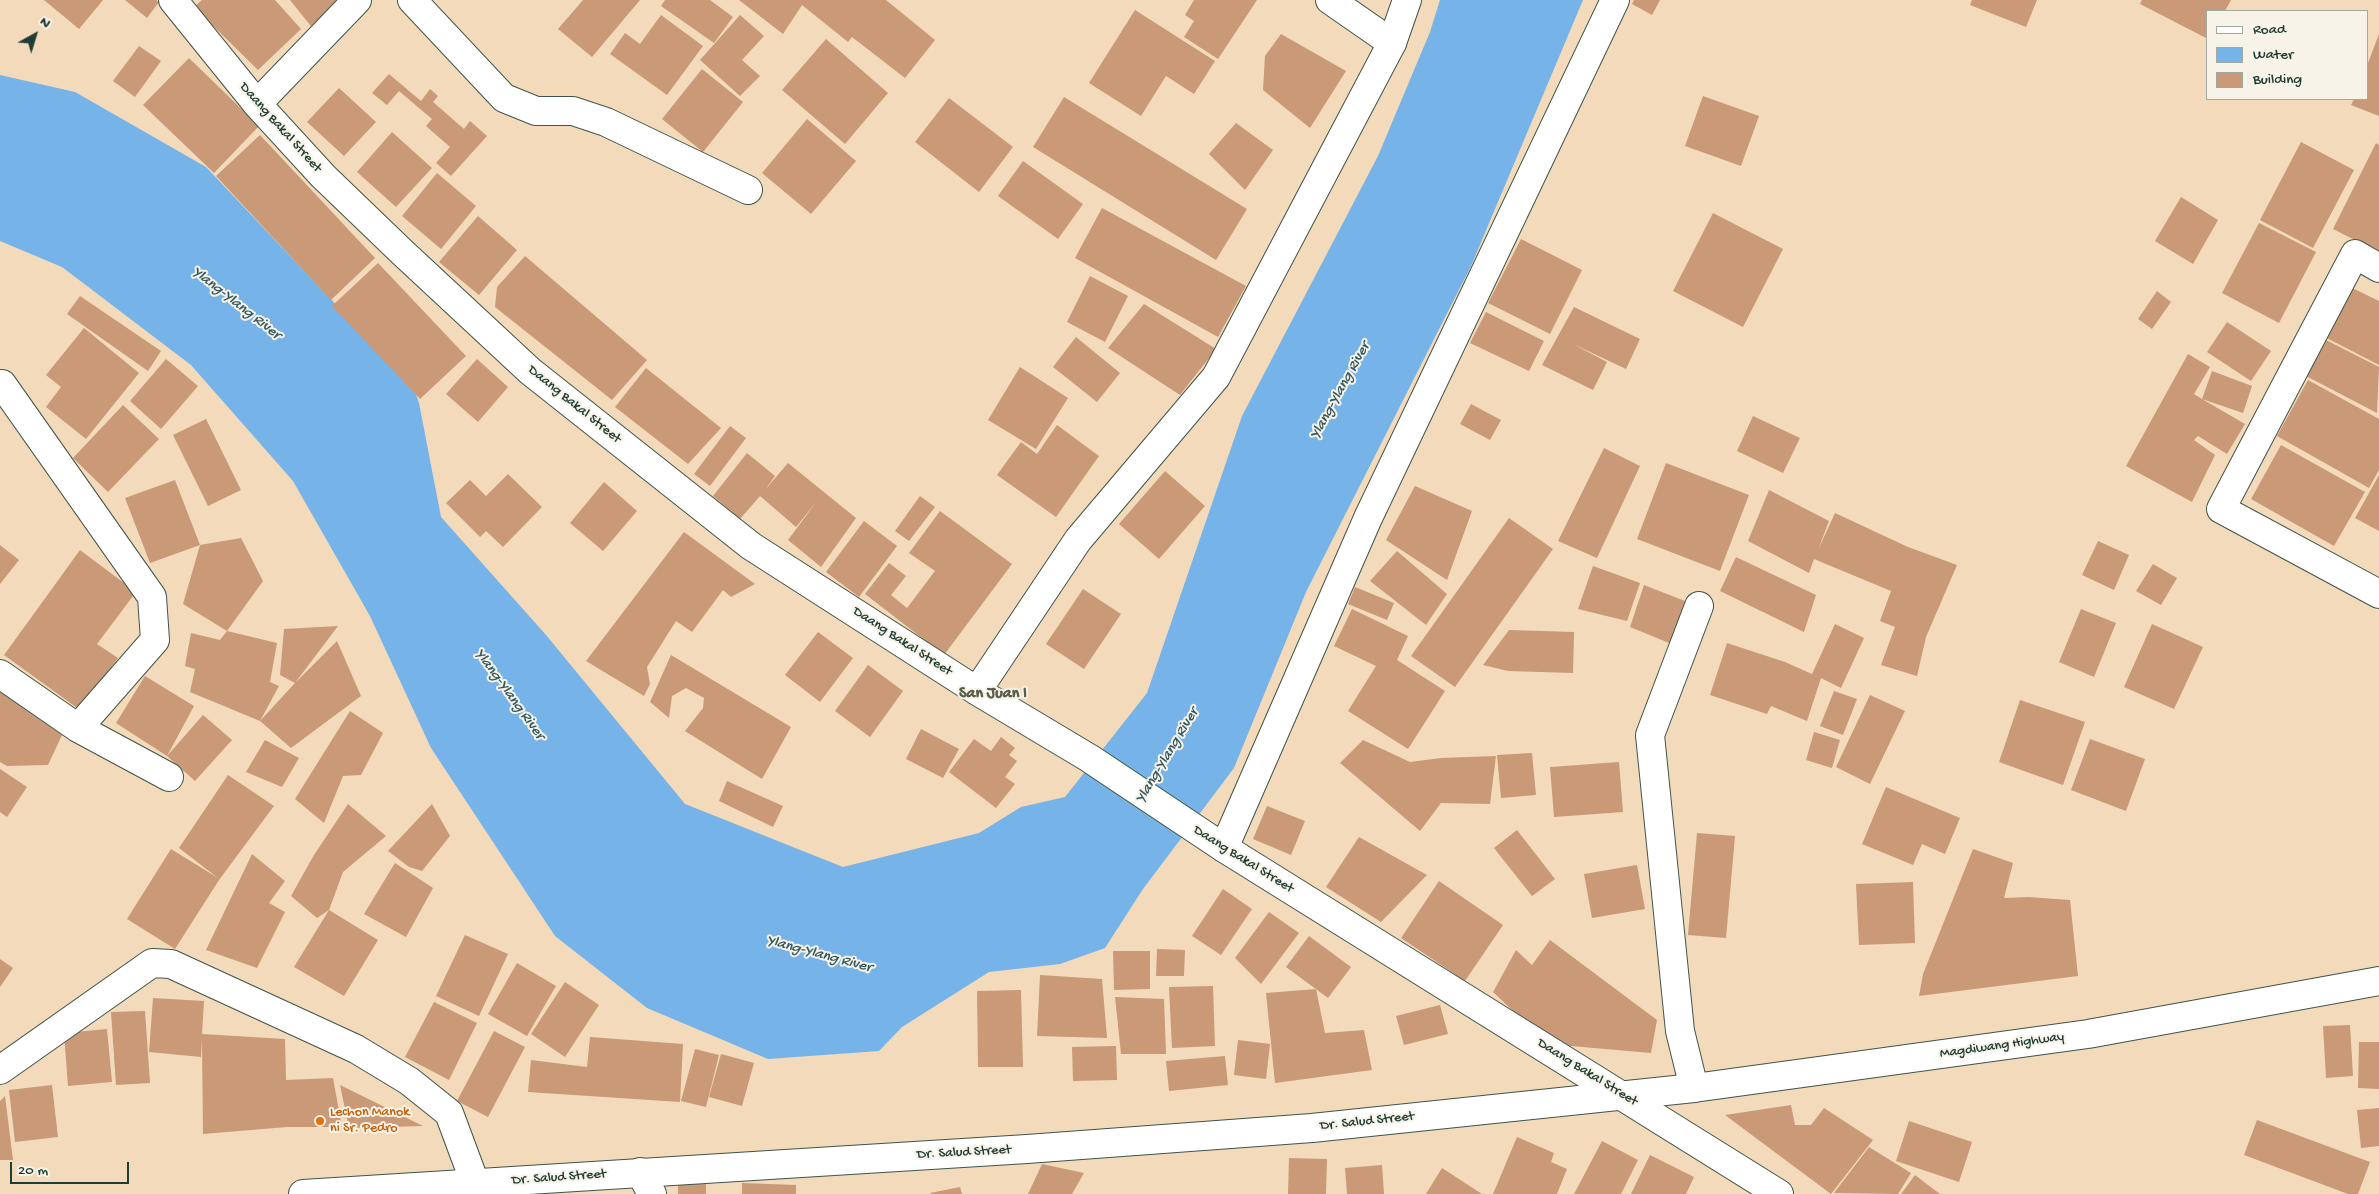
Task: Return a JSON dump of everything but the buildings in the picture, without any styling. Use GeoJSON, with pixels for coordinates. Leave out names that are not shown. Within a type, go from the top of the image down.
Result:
{"type":"FeatureCollection","features":[{"type":"Feature","properties":{"kind":"street","name":"Daang Bakal Street"},"geometry":{"type":"LineString","coordinates":[[173,0],[257,104],[323,176],[530,371],[751,546],[977,691],[1089,758],[1216,843],[1779,1194]]}},
{"type":"Feature","properties":{"kind":"street"},"geometry":{"type":"LineString","coordinates":[[257,104],[357,0]]}},
{"type":"Feature","properties":{"kind":"street"},"geometry":{"type":"LineString","coordinates":[[412,0],[504,98],[536,111],[574,111],[606,122],[748,190]]}},
{"type":"Feature","properties":{"kind":"street"},"geometry":{"type":"LineString","coordinates":[[1330,0],[1392,42]]}},
{"type":"Feature","properties":{"kind":"street"},"geometry":{"type":"LineString","coordinates":[[977,691],[1078,540],[1216,377],[1392,42],[1407,0]]}},
{"type":"Feature","properties":{"kind":"street"},"geometry":{"type":"LineString","coordinates":[[1216,843],[1368,518],[1616,0]]}},
{"type":"Feature","properties":{"kind":"street"},"geometry":{"type":"LineString","coordinates":[[2379,268],[2355,254],[2221,508],[2379,594]]}},
{"type":"Feature","properties":{"kind":"street"},"geometry":{"type":"LineString","coordinates":[[2,384],[152,597],[154,640],[78,728]]}},
{"type":"Feature","properties":{"kind":"street"},"geometry":{"type":"LineString","coordinates":[[1694,1088],[1680,1031],[1650,735],[1699,606]]}},
{"type":"Feature","properties":{"kind":"street"},"geometry":{"type":"LineString","coordinates":[[0,674],[78,728],[170,777]]}},
{"type":"Feature","properties":{"kind":"street"},"geometry":{"type":"LineString","coordinates":[[0,1070],[152,963],[171,964],[356,1049],[409,1081],[449,1113],[475,1183]]}},
{"type":"Feature","properties":{"kind":"street","name":"Magdiwang Highway"},"geometry":{"type":"LineString","coordinates":[[1623,1096],[2088,1034],[2379,981]]}},
{"type":"Feature","properties":{"kind":"street","name":"Dr. Salud Street"},"geometry":{"type":"LineString","coordinates":[[303,1194],[396,1192],[475,1183],[646,1183],[1028,1149],[1312,1128],[1623,1096]]}},
{"type":"Feature","properties":{"kind":"water","name":"Ylang-Ylang River"},"geometry":{"type":"Polygon","coordinates":[[[1440,0],[1583,0],[1471,266],[1306,592],[1234,768],[1143,889],[1105,948],[1060,964],[989,972],[902,1027],[879,1051],[768,1059],[647,1008],[555,936],[431,748],[370,616],[293,481],[191,365],[62,267],[0,241],[0,75],[75,92],[206,167],[413,386],[419,403],[441,517],[546,635],[685,804],[843,867],[979,833],[1021,807],[1065,797],[1147,693],[1242,416],[1378,156],[1430,32],[1440,0]]]}},
{"type":"Feature","properties":{"kind":"place","name":"Lechon Manok ni Sr. Pedro"},"geometry":{"type":"Point","coordinates":[320,1121]}},
{"type":"Feature","properties":{"kind":"district","name":"San Juan I"},"geometry":{"type":"Point","coordinates":[993,695]}}]}
